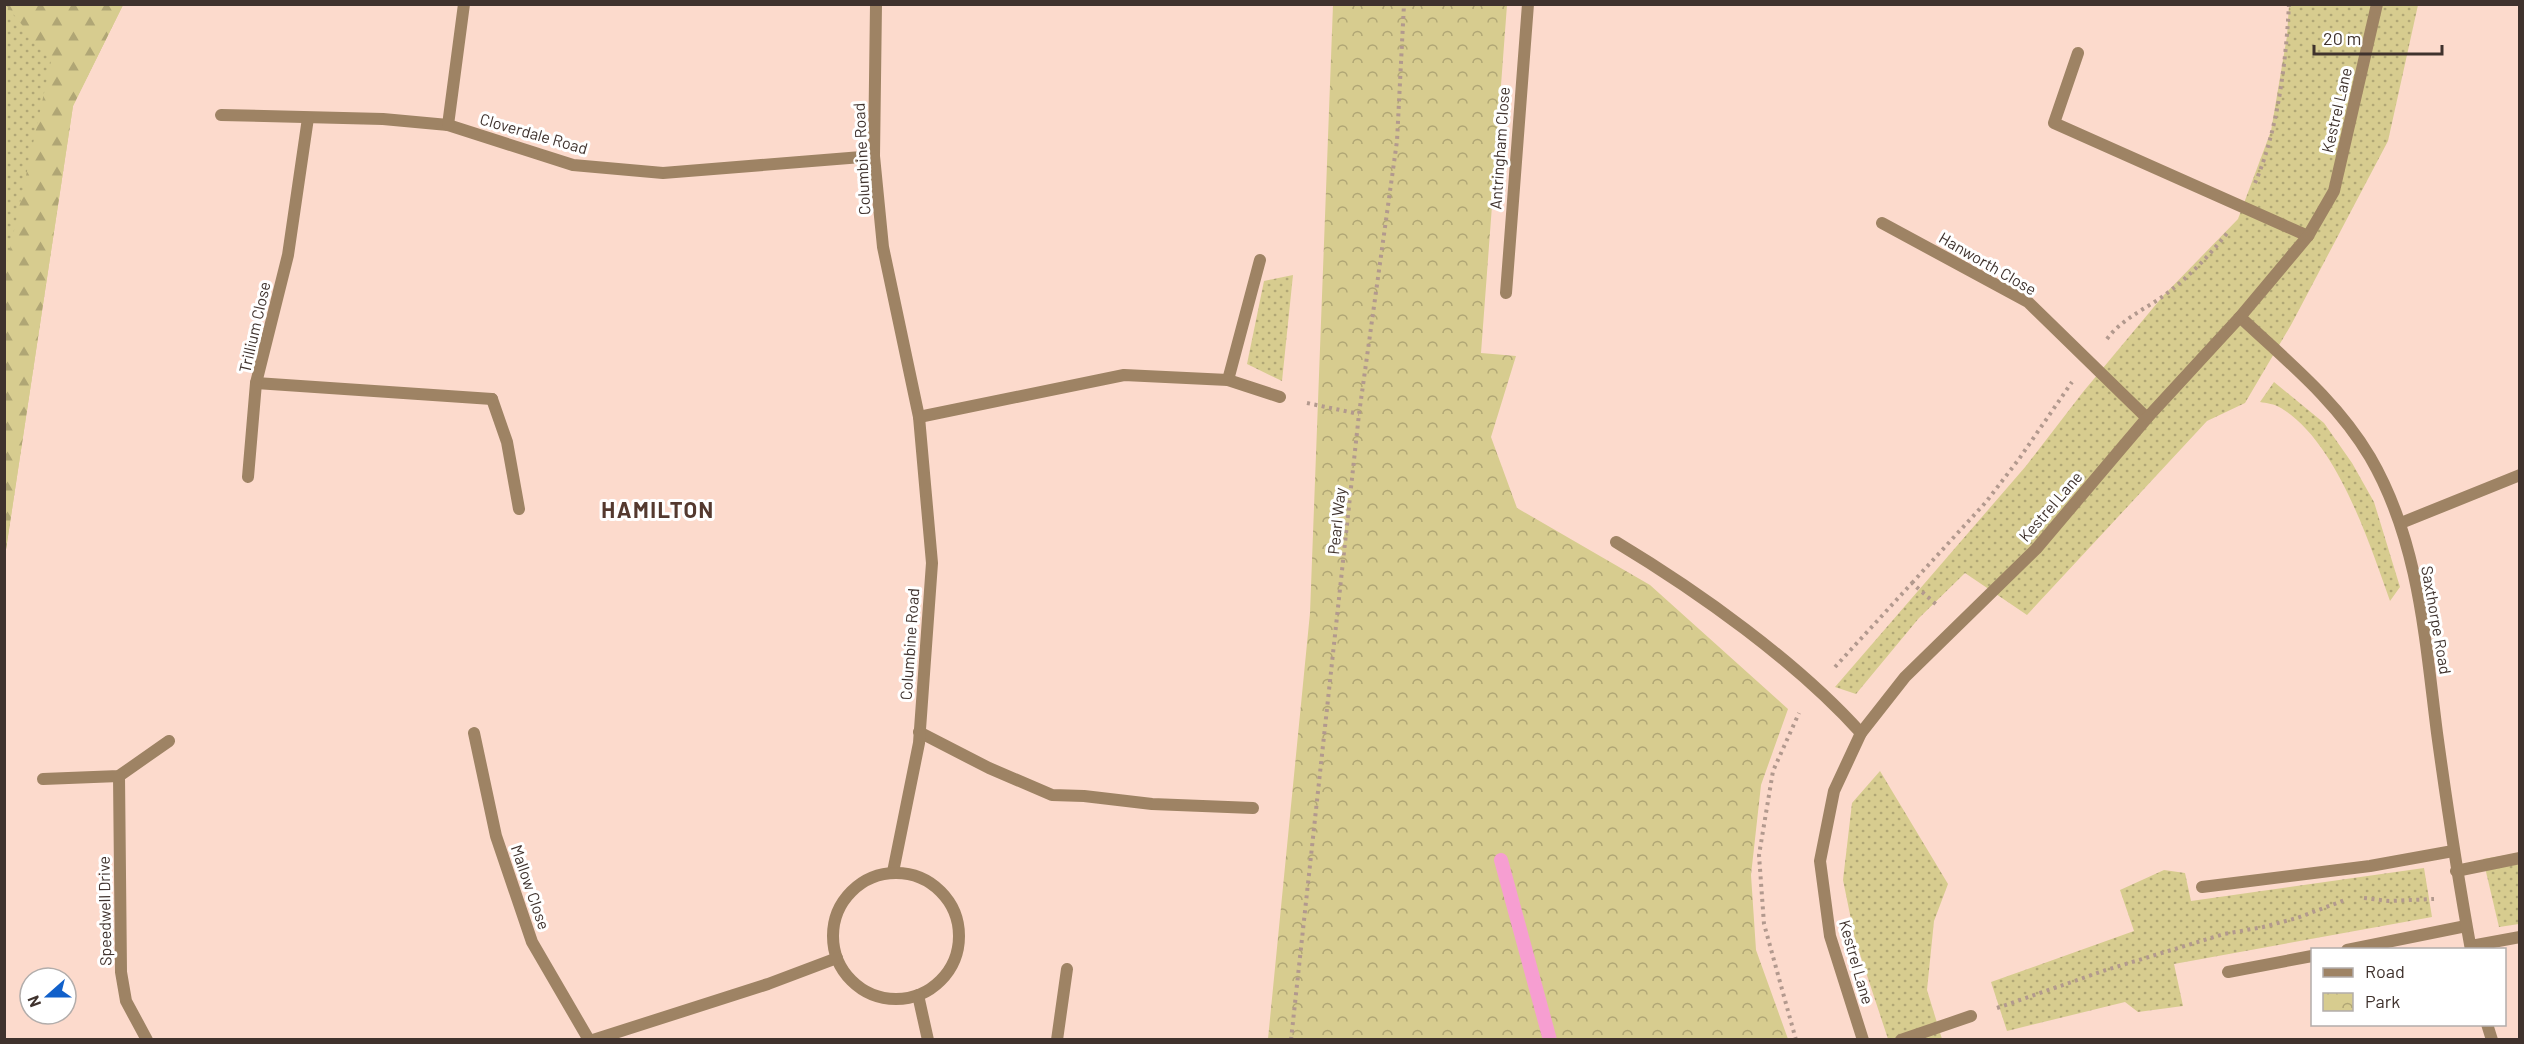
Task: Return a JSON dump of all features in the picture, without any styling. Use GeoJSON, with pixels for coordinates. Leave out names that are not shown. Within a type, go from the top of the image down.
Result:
{"type":"FeatureCollection","features":[{"type":"Feature","properties":{"kind":"street"},"geometry":{"type":"LineString","coordinates":[[448,125],[464,4]]}},
{"type":"Feature","properties":{"kind":"street","name":"Columbine Road"},"geometry":{"type":"LineString","coordinates":[[876,4],[874,156],[883,247],[919,417],[932,563],[919,732],[893,872]]}},
{"type":"Feature","properties":{"kind":"street","name":"Antringham Close"},"geometry":{"type":"LineString","coordinates":[[1506,293],[1528,4]]}},
{"type":"Feature","properties":{"kind":"street","name":"Kestrel Lane"},"geometry":{"type":"LineString","coordinates":[[1863,1040],[1830,936],[1820,861],[1834,791],[1861,733],[1905,677],[2036,549],[2148,418],[2240,317],[2308,236],[2334,191],[2377,4]]}},
{"type":"Feature","properties":{"kind":"street"},"geometry":{"type":"LineString","coordinates":[[2078,53],[2054,123],[2308,236]]}},
{"type":"Feature","properties":{"kind":"street","name":"Cloverdale Road"},"geometry":{"type":"LineString","coordinates":[[221,115],[383,119],[448,125],[573,165],[663,173],[874,156]]}},
{"type":"Feature","properties":{"kind":"street","name":"Trillium Close"},"geometry":{"type":"LineString","coordinates":[[308,118],[288,255],[256,383],[492,399],[507,442],[519,509]]}},
{"type":"Feature","properties":{"kind":"street","name":"Hanworth Close"},"geometry":{"type":"LineString","coordinates":[[1882,223],[2028,302],[2148,418]]}},
{"type":"Feature","properties":{"kind":"street"},"geometry":{"type":"LineString","coordinates":[[1228,380],[1260,260]]}},
{"type":"Feature","properties":{"kind":"street","name":"Saxthorpe Road"},"geometry":{"type":"LineString","coordinates":[[2240,317],[2298,369],[2336,408],[2370,457],[2401,523],[2420,600],[2456,872],[2471,948]]}},
{"type":"Feature","properties":{"kind":"street"},"geometry":{"type":"LineString","coordinates":[[919,417],[1124,375],[1228,380],[1280,398]]}},
{"type":"Feature","properties":{"kind":"street"},"geometry":{"type":"LineString","coordinates":[[248,477],[256,383]]}},
{"type":"Feature","properties":{"kind":"street"},"geometry":{"type":"LineString","coordinates":[[2401,523],[2520,475]]}},
{"type":"Feature","properties":{"kind":"street"},"geometry":{"type":"LineString","coordinates":[[1616,542],[1662,570],[1771,650],[1834,703],[1861,733]]}},
{"type":"Feature","properties":{"kind":"street"},"geometry":{"type":"LineString","coordinates":[[919,732],[989,768],[1053,795],[1084,796],[1152,804],[1253,808]]}},
{"type":"Feature","properties":{"kind":"street","name":"Mallow Close"},"geometry":{"type":"LineString","coordinates":[[474,733],[496,836],[532,942],[591,1040]]}},
{"type":"Feature","properties":{"kind":"street"},"geometry":{"type":"LineString","coordinates":[[43,779],[119,776],[169,741]]}},
{"type":"Feature","properties":{"kind":"street","name":"Speedwell Drive"},"geometry":{"type":"LineString","coordinates":[[119,776],[121,972],[126,1001],[147,1040]]}},
{"type":"Feature","properties":{"kind":"street"},"geometry":{"type":"LineString","coordinates":[[2202,886],[2370,866],[2453,851]]}},
{"type":"Feature","properties":{"kind":"street"},"geometry":{"type":"LineString","coordinates":[[2456,872],[2520,858]]}},
{"type":"Feature","properties":{"kind":"street"},"geometry":{"type":"LineString","coordinates":[[893,872],[924,879],[942,892],[958,924],[959,940],[953,962],[947,973],[931,988],[918,995],[893,999],[872,994],[860,988],[844,972],[837,958],[832,937],[835,918],[845,898],[861,882],[881,874],[893,872]]}},
{"type":"Feature","properties":{"kind":"street"},"geometry":{"type":"LineString","coordinates":[[2357,948],[2466,926]]}},
{"type":"Feature","properties":{"kind":"street"},"geometry":{"type":"LineString","coordinates":[[2471,948],[2520,937]]}},
{"type":"Feature","properties":{"kind":"street"},"geometry":{"type":"LineString","coordinates":[[2228,972],[2311,956]]}},
{"type":"Feature","properties":{"kind":"street"},"geometry":{"type":"LineString","coordinates":[[591,1040],[768,984],[837,958]]}},
{"type":"Feature","properties":{"kind":"street"},"geometry":{"type":"LineString","coordinates":[[1057,1040],[1067,969]]}},
{"type":"Feature","properties":{"kind":"street"},"geometry":{"type":"LineString","coordinates":[[918,995],[927,1040]]}},
{"type":"Feature","properties":{"kind":"street"},"geometry":{"type":"LineString","coordinates":[[1901,1040],[1971,1016]]}},
{"type":"Feature","properties":{"kind":"path","name":"Pearl Way"},"geometry":{"type":"LineString","coordinates":[[1291,1040],[1359,414],[1397,141],[1404,4]]}},
{"type":"Feature","properties":{"kind":"path"},"geometry":{"type":"LineString","coordinates":[[1912,583],[1986,502],[2072,382],[2115,328],[2163,296],[2204,261],[2238,219],[2256,179],[2276,113],[2287,36],[2289,4]]}},
{"type":"Feature","properties":{"kind":"path"},"geometry":{"type":"LineString","coordinates":[[1280,398],[1359,414]]}},
{"type":"Feature","properties":{"kind":"green space"},"geometry":{"type":"Polygon","coordinates":[[[5,5],[123,5],[73,106],[5,556],[5,5]]]}},
{"type":"Feature","properties":{"kind":"green space"},"geometry":{"type":"Polygon","coordinates":[[[6,5],[123,5],[73,106],[5,556],[5,272],[51,61],[6,5]]]}},
{"type":"Feature","properties":{"kind":"green space"},"geometry":{"type":"Polygon","coordinates":[[[1333,5],[1507,5],[1481,353],[1516,356],[1491,437],[1517,508],[1650,585],[1788,709],[1761,785],[1751,875],[1756,950],[1788,1039],[1268,1039],[1310,613],[1333,5]]]}},
{"type":"Feature","properties":{"kind":"green space"},"geometry":{"type":"Polygon","coordinates":[[[2289,5],[2418,5],[2388,141],[2291,325],[2245,403],[2207,421],[2027,615],[1965,573],[1919,618],[1856,694],[1835,687],[2026,466],[2083,392],[2163,296],[2238,219],[2271,131],[2287,36],[2289,5]]]}},
{"type":"Feature","properties":{"kind":"green space"},"geometry":{"type":"Polygon","coordinates":[[[1293,275],[1282,381],[1247,364],[1264,281],[1293,275]]]}},
{"type":"Feature","properties":{"kind":"green space"},"geometry":{"type":"Polygon","coordinates":[[[2274,382],[2324,423],[2352,463],[2374,502],[2400,587],[2390,601],[2361,523],[2335,468],[2319,444],[2301,424],[2279,407],[2260,402],[2274,382]]]}},
{"type":"Feature","properties":{"kind":"green space"},"geometry":{"type":"Polygon","coordinates":[[[1880,771],[1948,884],[1934,921],[1927,990],[1942,1039],[1888,1039],[1855,939],[1843,880],[1852,803],[1880,771]]]}},
{"type":"Feature","properties":{"kind":"green space"},"geometry":{"type":"Polygon","coordinates":[[[2519,853],[2519,924],[2499,927],[2483,859],[2519,853]]]}},
{"type":"Feature","properties":{"kind":"green space"},"geometry":{"type":"Polygon","coordinates":[[[2424,868],[2432,917],[2174,964],[2183,1006],[2138,1012],[2125,1002],[2007,1031],[1991,982],[2134,931],[2120,890],[2164,870],[2185,873],[2191,901],[2424,868]]]}},
{"type":"Feature","properties":{"kind":"waterway"},"geometry":{"type":"LineString","coordinates":[[1501,860],[1550,1040]]}},
{"type":"Feature","properties":{"kind":"district","name":"HAMILTON"},"geometry":{"type":"Point","coordinates":[658,509]}}]}
